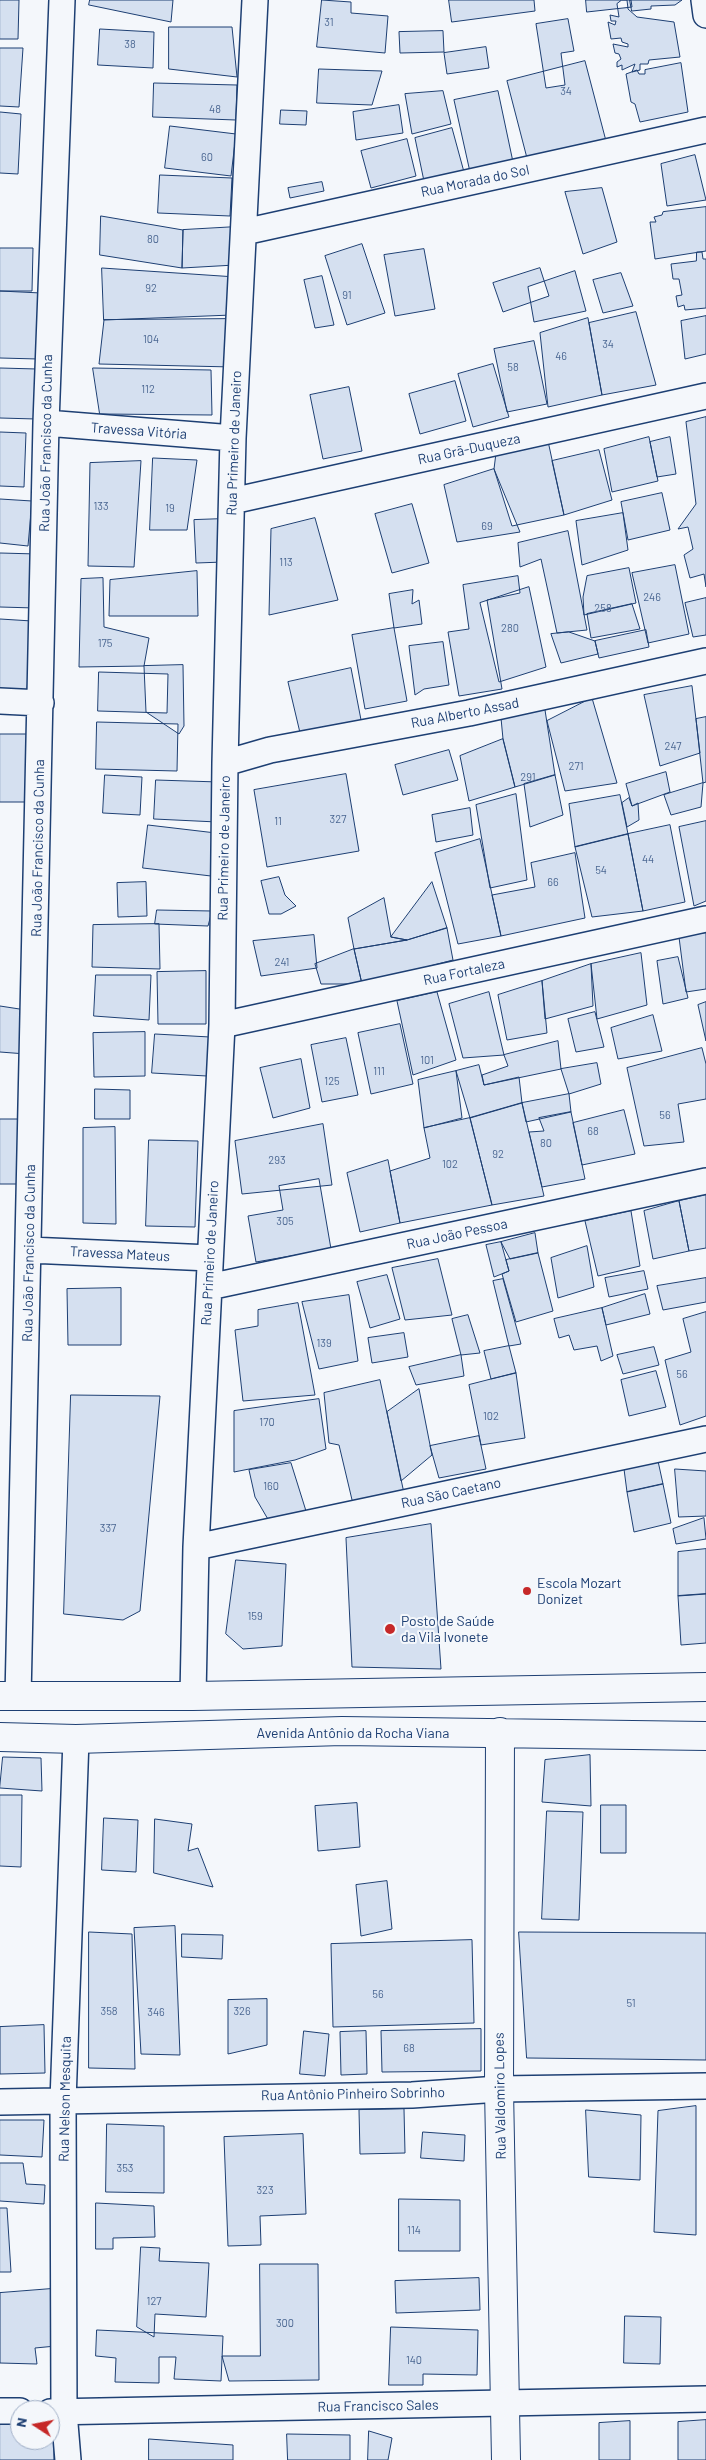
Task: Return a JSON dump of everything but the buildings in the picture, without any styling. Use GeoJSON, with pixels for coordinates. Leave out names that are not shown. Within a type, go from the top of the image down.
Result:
{"type":"FeatureCollection","features":[{"type":"Feature","properties":{"kind":"main road"},"geometry":{"type":"LineString","coordinates":[[9,1697],[193,1696],[706,1687]]}},
{"type":"Feature","properties":{"kind":"main road","name":"Avenida Antônio da Rocha Viana"},"geometry":{"type":"LineString","coordinates":[[0,1736],[76,1739],[342,1731],[706,1736]]}},
{"type":"Feature","properties":{"kind":"main road","name":"Rua Valdomiro Lopes"},"geometry":{"type":"LineString","coordinates":[[500,1732],[499,2089],[506,2460]]}},
{"type":"Feature","properties":{"kind":"street","name":"Rua João Francisco da Cunha"},"geometry":{"type":"LineString","coordinates":[[9,1697],[29,1250],[46,424],[62,0]]}},
{"type":"Feature","properties":{"kind":"street","name":"Rua Primeiro de Janeiro"},"geometry":{"type":"LineString","coordinates":[[193,1696],[196,1547],[222,1025],[225,763],[233,438],[255,0]]}},
{"type":"Feature","properties":{"kind":"street"},"geometry":{"type":"LineString","coordinates":[[704,0],[706,15]]}},
{"type":"Feature","properties":{"kind":"street","name":"Rua Morada do Sol"},"geometry":{"type":"LineString","coordinates":[[244,232],[706,130]]}},
{"type":"Feature","properties":{"kind":"street","name":"Rua Grã-Duqueza"},"geometry":{"type":"LineString","coordinates":[[232,501],[706,396]]}},
{"type":"Feature","properties":{"kind":"street","name":"Travessa Vitória"},"geometry":{"type":"LineString","coordinates":[[46,424],[233,438]]}},
{"type":"Feature","properties":{"kind":"street","name":"Rua Alberto Assad"},"geometry":{"type":"LineString","coordinates":[[225,763],[270,750],[469,713],[706,661]]}},
{"type":"Feature","properties":{"kind":"street"},"geometry":{"type":"LineString","coordinates":[[0,701],[41,703]]}},
{"type":"Feature","properties":{"kind":"street","name":"Rua Fortaleza"},"geometry":{"type":"LineString","coordinates":[[222,1025],[706,919]]}},
{"type":"Feature","properties":{"kind":"street","name":"Rua João Pessoa"},"geometry":{"type":"LineString","coordinates":[[209,1287],[706,1181]]}},
{"type":"Feature","properties":{"kind":"street","name":"Travessa Mateus"},"geometry":{"type":"LineString","coordinates":[[29,1250],[210,1258]]}},
{"type":"Feature","properties":{"kind":"street","name":"Rua São Caetano"},"geometry":{"type":"LineString","coordinates":[[196,1547],[706,1439]]}},
{"type":"Feature","properties":{"kind":"street","name":"Rua Nelson Mesquita"},"geometry":{"type":"LineString","coordinates":[[57,2400],[63,2101],[76,1739]]}},
{"type":"Feature","properties":{"kind":"street","name":"Rua Antônio Pinheiro Sobrinho"},"geometry":{"type":"LineString","coordinates":[[0,2102],[412,2095],[499,2089],[706,2086]]}},
{"type":"Feature","properties":{"kind":"street","name":"Rua Francisco Sales"},"geometry":{"type":"LineString","coordinates":[[60,2412],[706,2399]]}},
{"type":"Feature","properties":{"kind":"street","name":"Rua Nelson Mesquita"},"geometry":{"type":"LineString","coordinates":[[60,2425],[68,2460]]}},
{"type":"Feature","properties":{"kind":"place","name":"Escola Mozart Donizet"},"geometry":{"type":"Point","coordinates":[527,1591]}},
{"type":"Feature","properties":{"kind":"place","name":"Posto de Saúde da Vila Ivonete"},"geometry":{"type":"Point","coordinates":[390,1629]}}]}
